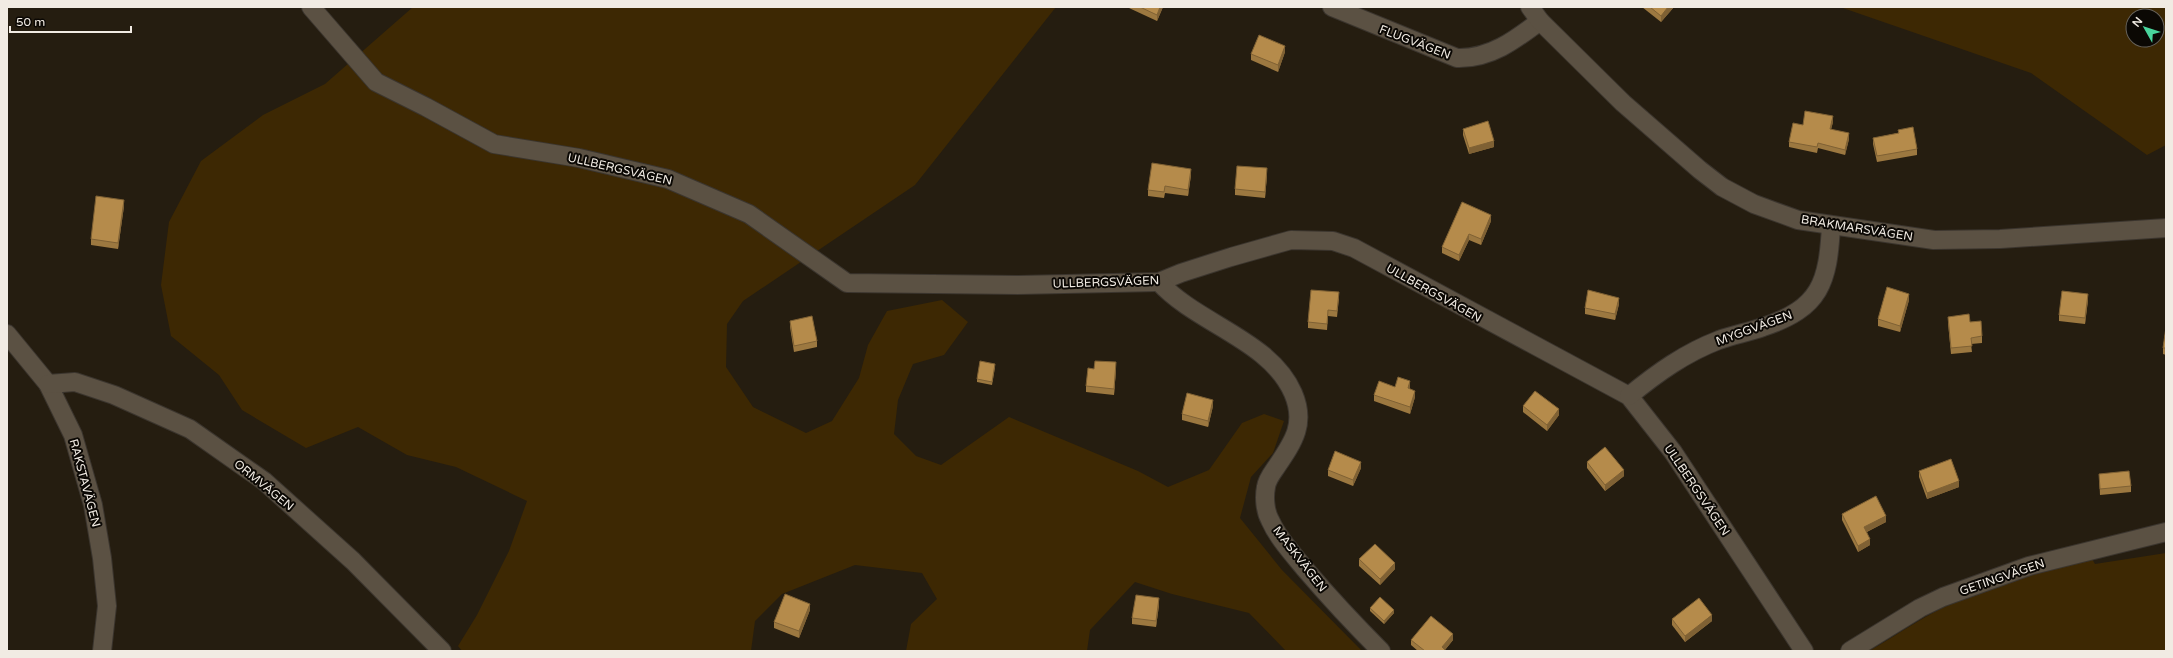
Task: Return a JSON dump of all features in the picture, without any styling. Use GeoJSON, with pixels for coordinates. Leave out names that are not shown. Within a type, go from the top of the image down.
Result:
{"type":"FeatureCollection","features":[{"type":"Feature","properties":{"kind":"street","name":"ULLBERGSVÄGEN"},"geometry":{"type":"LineString","coordinates":[[311,7],[376,82],[494,144],[579,158],[668,179],[749,214],[847,283],[1018,286],[1159,282],[1181,273],[1231,257],[1291,240],[1333,241],[1354,248],[1629,396],[1673,452],[1804,651]]}},
{"type":"Feature","properties":{"kind":"street","name":"FLUGVÄGEN"},"geometry":{"type":"LineString","coordinates":[[1332,7],[1457,58],[1471,58],[1510,44],[1535,14]]}},
{"type":"Feature","properties":{"kind":"street","name":"BRAKMARSVÄGEN"},"geometry":{"type":"LineString","coordinates":[[1535,14],[1623,103],[1700,170],[1722,187],[1754,204],[1798,220],[1830,226],[1934,240],[2000,239],[2166,228]]}},
{"type":"Feature","properties":{"kind":"street","name":"MYGGVÄGEN"},"geometry":{"type":"LineString","coordinates":[[1629,396],[1655,374],[1674,362],[1719,340],[1764,327],[1798,311],[1820,289],[1824,278],[1829,252],[1830,226]]}},
{"type":"Feature","properties":{"kind":"street","name":"MASKVÄGEN"},"geometry":{"type":"LineString","coordinates":[[1159,282],[1172,297],[1262,354],[1292,392],[1298,408],[1298,427],[1289,448],[1267,482],[1266,508],[1269,519],[1281,539],[1337,607],[1381,651]]}},
{"type":"Feature","properties":{"kind":"street","name":"RAKSTAVÄGEN"},"geometry":{"type":"LineString","coordinates":[[7,334],[48,384],[72,435],[93,505],[102,558],[107,606],[102,651]]}},
{"type":"Feature","properties":{"kind":"street","name":"ORMVÄGEN"},"geometry":{"type":"LineString","coordinates":[[48,384],[75,382],[114,395],[190,430],[264,481],[353,561],[442,651]]}},
{"type":"Feature","properties":{"kind":"street","name":"GETINGVÄGEN"},"geometry":{"type":"LineString","coordinates":[[1850,651],[1904,618],[1943,597],[2029,566],[2166,532]]}},
{"type":"Feature","properties":{"kind":"shaded area"},"geometry":{"type":"Polygon","coordinates":[[[413,7],[1056,7],[915,185],[743,301],[727,324],[726,367],[753,407],[806,433],[832,421],[859,378],[868,345],[887,311],[942,300],[968,322],[944,355],[913,364],[898,400],[894,434],[916,456],[941,465],[1009,417],[1138,471],[1168,487],[1209,470],[1242,423],[1264,414],[1284,421],[1273,453],[1251,477],[1240,518],[1282,570],[1362,651],[1286,651],[1249,613],[1172,594],[1135,582],[1090,630],[1087,651],[906,651],[911,624],[937,599],[922,573],[855,565],[782,594],[755,621],[751,651],[462,651],[458,646],[477,615],[509,551],[527,501],[456,467],[407,455],[358,427],[306,448],[242,410],[219,375],[171,336],[161,285],[169,222],[201,161],[263,115],[325,84],[413,7]]]}},
{"type":"Feature","properties":{"kind":"shaded area"},"geometry":{"type":"Polygon","coordinates":[[[1840,7],[2166,7],[2166,145],[2147,155],[2031,73],[1840,7]]]}},
{"type":"Feature","properties":{"kind":"shaded area"},"geometry":{"type":"Polygon","coordinates":[[[2166,553],[2166,651],[1869,651],[1925,617],[1948,605],[2009,582],[2092,559],[2095,564],[2166,553]]]}},
{"type":"Feature","properties":{"kind":"building"},"geometry":{"type":"Polygon","coordinates":[[[1140,7],[1160,7],[1157,15],[1140,7]]]}},
{"type":"Feature","properties":{"kind":"building"},"geometry":{"type":"Polygon","coordinates":[[[1650,7],[1668,7],[1661,16],[1650,7]]]}},
{"type":"Feature","properties":{"kind":"building"},"geometry":{"type":"Polygon","coordinates":[[[1259,35],[1285,46],[1278,65],[1251,54],[1259,35]]]}},
{"type":"Feature","properties":{"kind":"building"},"geometry":{"type":"Polygon","coordinates":[[[1805,111],[1833,116],[1830,129],[1849,133],[1845,150],[1818,143],[1817,147],[1789,142],[1793,123],[1803,125],[1805,111]]]}},
{"type":"Feature","properties":{"kind":"building"},"geometry":{"type":"Polygon","coordinates":[[[1488,121],[1494,141],[1469,148],[1463,129],[1488,121]]]}},
{"type":"Feature","properties":{"kind":"building"},"geometry":{"type":"Polygon","coordinates":[[[1913,127],[1917,149],[1877,156],[1873,138],[1899,133],[1898,130],[1913,127]]]}},
{"type":"Feature","properties":{"kind":"building"},"geometry":{"type":"Polygon","coordinates":[[[1152,163],[1191,169],[1188,190],[1165,186],[1164,192],[1148,190],[1152,163]]]}},
{"type":"Feature","properties":{"kind":"building"},"geometry":{"type":"Polygon","coordinates":[[[1237,166],[1267,168],[1265,192],[1235,189],[1237,166]]]}},
{"type":"Feature","properties":{"kind":"building"},"geometry":{"type":"Polygon","coordinates":[[[96,196],[124,200],[118,243],[91,239],[96,196]]]}},
{"type":"Feature","properties":{"kind":"building"},"geometry":{"type":"Polygon","coordinates":[[[1462,202],[1491,215],[1481,239],[1469,234],[1459,255],[1442,247],[1462,202]]]}},
{"type":"Feature","properties":{"kind":"building"},"geometry":{"type":"Polygon","coordinates":[[[1887,287],[1909,294],[1900,326],[1878,319],[1887,287]]]}},
{"type":"Feature","properties":{"kind":"building"},"geometry":{"type":"Polygon","coordinates":[[[1311,290],[1339,292],[1337,311],[1328,310],[1327,324],[1308,322],[1311,290]]]}},
{"type":"Feature","properties":{"kind":"building"},"geometry":{"type":"Polygon","coordinates":[[[1588,290],[1619,298],[1615,314],[1585,308],[1588,290]]]}},
{"type":"Feature","properties":{"kind":"building"},"geometry":{"type":"Polygon","coordinates":[[[2062,291],[2088,294],[2085,318],[2059,315],[2062,291]]]}},
{"type":"Feature","properties":{"kind":"building"},"geometry":{"type":"Polygon","coordinates":[[[1969,314],[1970,322],[1981,321],[1982,336],[1971,338],[1972,346],[1951,348],[1948,317],[1969,314]]]}},
{"type":"Feature","properties":{"kind":"building"},"geometry":{"type":"Polygon","coordinates":[[[812,316],[817,341],[794,346],[790,321],[812,316]]]}},
{"type":"Feature","properties":{"kind":"building"},"geometry":{"type":"Polygon","coordinates":[[[2166,327],[2166,348],[2163,348],[2166,327]]]}},
{"type":"Feature","properties":{"kind":"building"},"geometry":{"type":"Polygon","coordinates":[[[980,361],[995,364],[992,382],[977,379],[980,361]]]}},
{"type":"Feature","properties":{"kind":"building"},"geometry":{"type":"Polygon","coordinates":[[[1095,361],[1116,362],[1114,389],[1086,386],[1088,368],[1094,369],[1095,361]]]}},
{"type":"Feature","properties":{"kind":"building"},"geometry":{"type":"Polygon","coordinates":[[[1398,377],[1410,381],[1408,388],[1415,391],[1410,407],[1374,395],[1379,381],[1395,387],[1398,377]]]}},
{"type":"Feature","properties":{"kind":"building"},"geometry":{"type":"Polygon","coordinates":[[[1535,391],[1559,409],[1547,425],[1523,406],[1535,391]]]}},
{"type":"Feature","properties":{"kind":"building"},"geometry":{"type":"Polygon","coordinates":[[[1187,393],[1213,400],[1208,421],[1182,414],[1187,393]]]}},
{"type":"Feature","properties":{"kind":"building"},"geometry":{"type":"Polygon","coordinates":[[[1605,447],[1624,470],[1605,485],[1587,462],[1605,447]]]}},
{"type":"Feature","properties":{"kind":"building"},"geometry":{"type":"Polygon","coordinates":[[[1335,451],[1361,462],[1353,480],[1328,470],[1335,451]]]}},
{"type":"Feature","properties":{"kind":"building"},"geometry":{"type":"Polygon","coordinates":[[[1951,459],[1959,481],[1927,493],[1919,471],[1951,459]]]}},
{"type":"Feature","properties":{"kind":"building"},"geometry":{"type":"Polygon","coordinates":[[[2129,471],[2131,486],[2100,489],[2099,474],[2129,471]]]}},
{"type":"Feature","properties":{"kind":"building"},"geometry":{"type":"Polygon","coordinates":[[[1876,496],[1886,516],[1864,527],[1870,539],[1858,546],[1842,514],[1876,496]]]}},
{"type":"Feature","properties":{"kind":"building"},"geometry":{"type":"Polygon","coordinates":[[[1375,544],[1395,563],[1380,579],[1359,559],[1375,544]]]}},
{"type":"Feature","properties":{"kind":"building"},"geometry":{"type":"Polygon","coordinates":[[[785,594],[810,604],[799,631],[774,622],[785,594]]]}},
{"type":"Feature","properties":{"kind":"building"},"geometry":{"type":"Polygon","coordinates":[[[1136,595],[1159,598],[1156,621],[1132,618],[1136,595]]]}},
{"type":"Feature","properties":{"kind":"building"},"geometry":{"type":"Polygon","coordinates":[[[1380,597],[1394,610],[1384,621],[1370,608],[1380,597]]]}},
{"type":"Feature","properties":{"kind":"building"},"geometry":{"type":"Polygon","coordinates":[[[1699,598],[1712,615],[1685,636],[1672,619],[1699,598]]]}},
{"type":"Feature","properties":{"kind":"building"},"geometry":{"type":"Polygon","coordinates":[[[1431,616],[1453,634],[1442,647],[1446,651],[1425,651],[1411,640],[1431,616]]]}}]}
